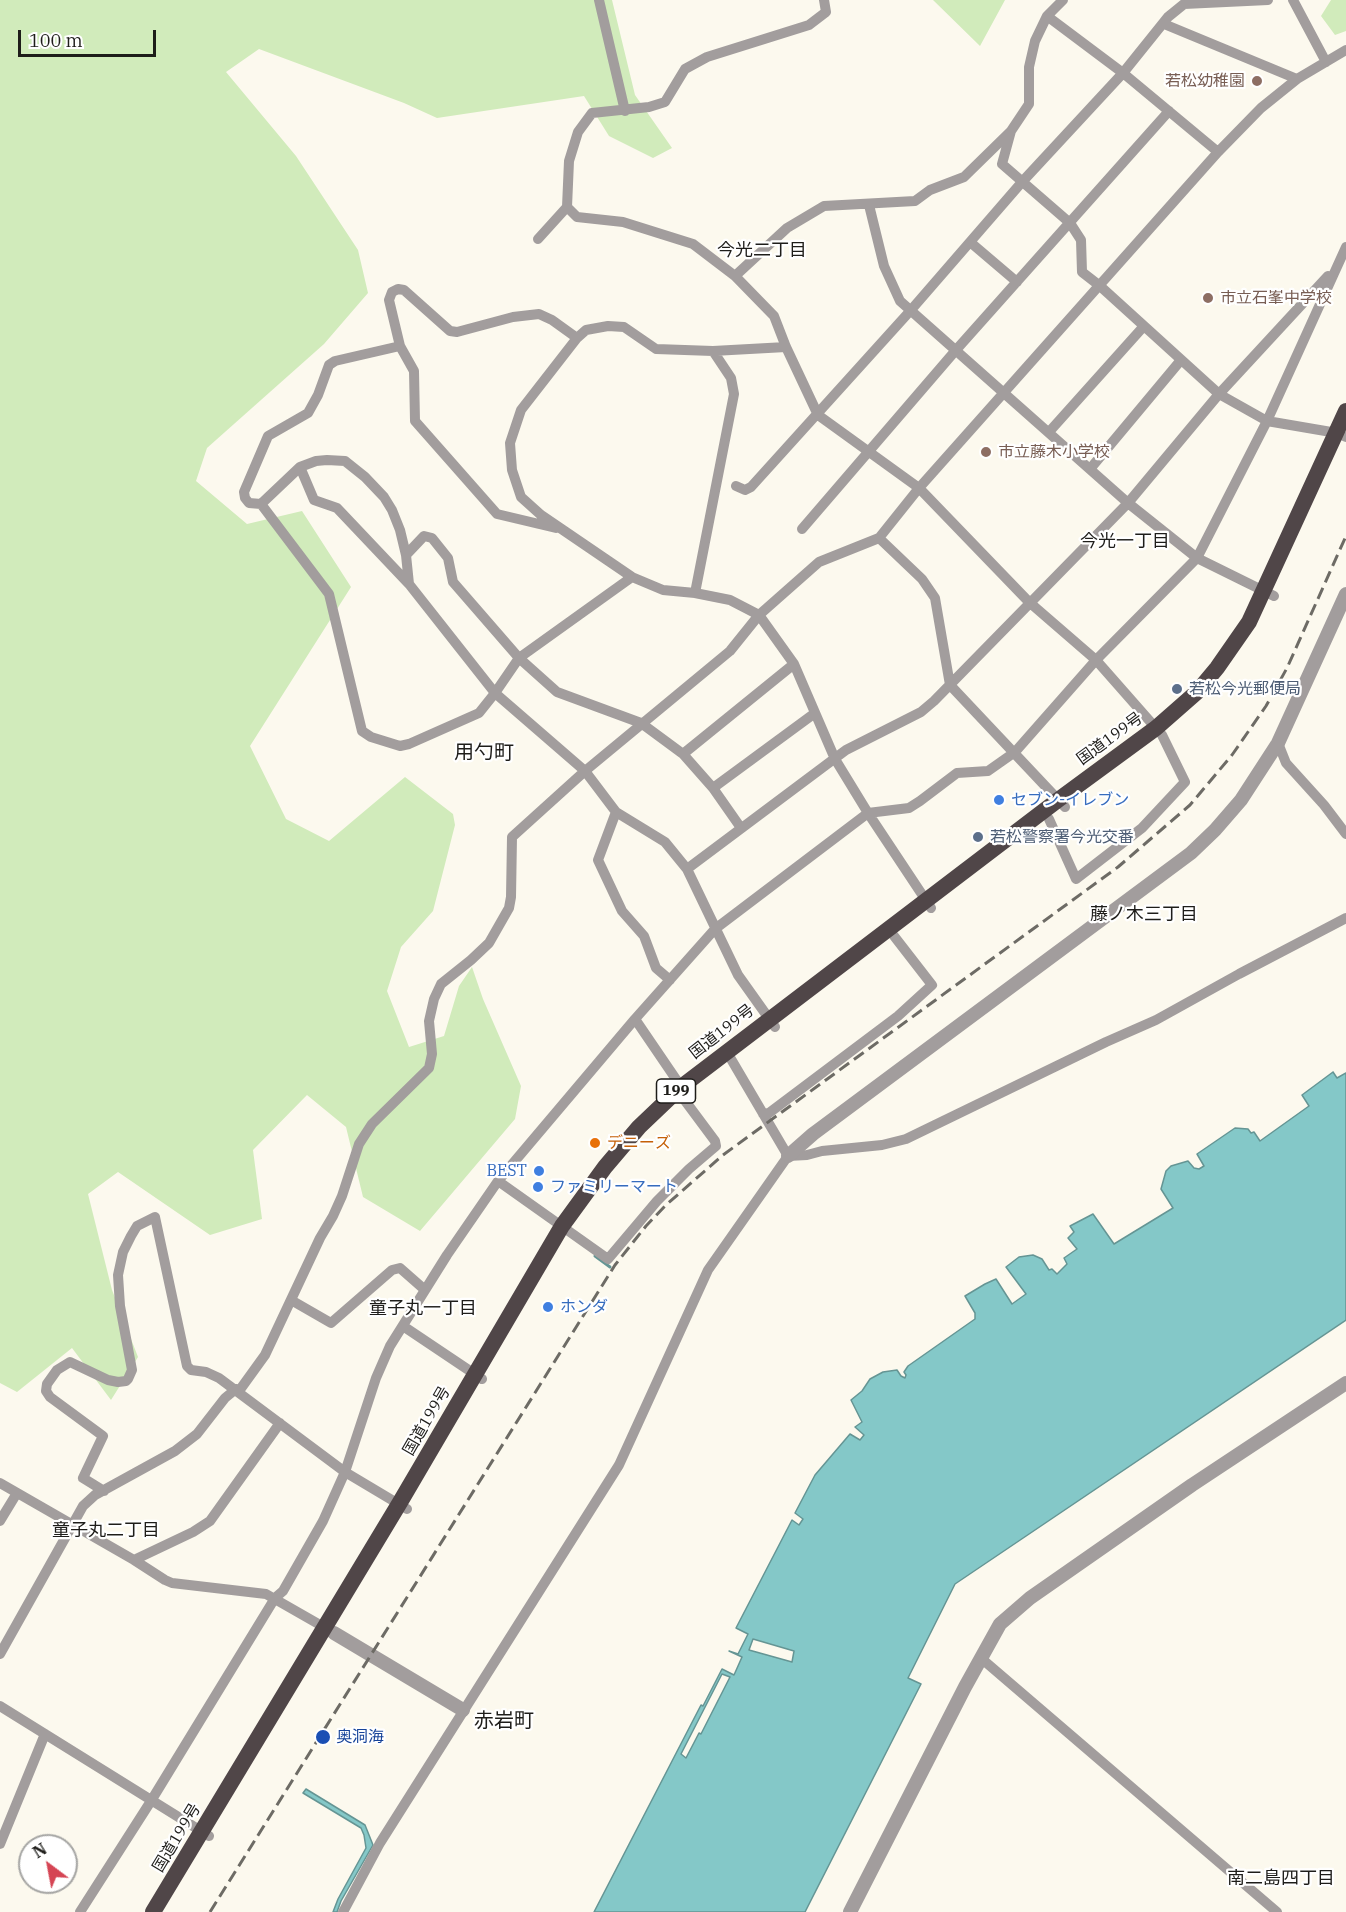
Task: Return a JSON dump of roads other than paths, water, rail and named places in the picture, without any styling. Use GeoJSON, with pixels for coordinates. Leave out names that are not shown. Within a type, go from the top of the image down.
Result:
{"type":"FeatureCollection","features":[{"type":"Feature","properties":{"kind":"highway","name":"国道199号"},"geometry":{"type":"LineString","coordinates":[[153,1912],[205,1834],[330,1630],[566,1229],[617,1165],[684,1093],[928,904],[1204,700],[1226,675],[1258,627],[1269,594],[1343,436],[1346,411]]}},
{"type":"Feature","properties":{"kind":"highway","name":"国道199号"},"geometry":{"type":"LineString","coordinates":[[684,1093],[730,1059],[772,1023],[894,936],[928,904],[1049,819],[1062,803]]}},
{"type":"Feature","properties":{"kind":"highway","name":"国道199号"},"geometry":{"type":"LineString","coordinates":[[163,1912],[205,1834]]}},
{"type":"Feature","properties":{"kind":"street"},"geometry":{"type":"LineString","coordinates":[[599,0],[625,111]]}},
{"type":"Feature","properties":{"kind":"street"},"geometry":{"type":"LineString","coordinates":[[538,239],[567,207],[569,161],[578,132],[592,113],[625,111],[665,102],[685,69],[707,57],[809,25],[826,12],[824,0]]}},
{"type":"Feature","properties":{"kind":"street"},"geometry":{"type":"LineString","coordinates":[[735,276],[787,228],[824,206],[915,201],[930,190],[964,177],[1011,131],[1029,104],[1029,67],[1035,41],[1047,16],[1063,0]]}},
{"type":"Feature","properties":{"kind":"street"},"geometry":{"type":"LineString","coordinates":[[736,486],[745,490],[751,487],[818,415],[1022,182],[1123,73],[1168,17],[1184,4],[1265,0]]}},
{"type":"Feature","properties":{"kind":"street"},"geometry":{"type":"LineString","coordinates":[[1293,0],[1326,62]]}},
{"type":"Feature","properties":{"kind":"street"},"geometry":{"type":"LineString","coordinates":[[1047,16],[1123,73],[1218,152]]}},
{"type":"Feature","properties":{"kind":"street"},"geometry":{"type":"LineString","coordinates":[[1164,24],[1298,79]]}},
{"type":"Feature","properties":{"kind":"street"},"geometry":{"type":"LineString","coordinates":[[0,1654],[83,1506],[95,1495],[183,1445],[197,1434],[225,1398],[237,1390],[265,1355],[342,1196],[359,1144],[372,1124],[429,1068],[432,1054],[429,1020],[434,999],[441,984],[489,943],[509,908],[512,889],[512,837],[641,723],[730,651],[759,615],[819,562],[879,538],[919,488],[1218,152],[1261,108],[1298,79],[1346,50]]}},
{"type":"Feature","properties":{"kind":"street"},"geometry":{"type":"LineString","coordinates":[[802,529],[956,350],[1169,111]]}},
{"type":"Feature","properties":{"kind":"street"},"geometry":{"type":"LineString","coordinates":[[1011,131],[1002,164],[1070,224],[1081,240],[1082,272],[1219,394],[1267,421],[1343,436]]}},
{"type":"Feature","properties":{"kind":"street"},"geometry":{"type":"LineString","coordinates":[[869,205],[888,277],[900,301],[1128,503],[1197,558],[1269,594]]}},
{"type":"Feature","properties":{"kind":"street"},"geometry":{"type":"LineString","coordinates":[[567,207],[577,217],[623,222],[693,244],[735,276],[774,316],[818,415],[919,488],[1029,602],[1096,660],[1159,732],[1185,782],[1142,828],[1076,879],[1049,819]]}},
{"type":"Feature","properties":{"kind":"street"},"geometry":{"type":"LineString","coordinates":[[970,242],[1017,282]]}},
{"type":"Feature","properties":{"kind":"street"},"geometry":{"type":"LineString","coordinates":[[80,1912],[275,1598],[283,1591],[323,1521],[345,1472],[376,1378],[390,1346],[424,1290],[498,1181],[635,1019],[715,929],[868,813],[909,808],[957,773],[988,771],[1015,752],[1096,660],[1197,558],[1267,421],[1346,247]]}},
{"type":"Feature","properties":{"kind":"street"},"geometry":{"type":"LineString","coordinates":[[687,869],[846,750],[921,712],[1128,503],[1219,394],[1336,267]]}},
{"type":"Feature","properties":{"kind":"street"},"geometry":{"type":"LineString","coordinates":[[562,530],[497,514],[415,421],[414,371],[400,346],[389,300],[392,292],[398,289],[404,290],[450,331],[457,332],[513,317],[539,314],[552,320],[577,338]]}},
{"type":"Feature","properties":{"kind":"street"},"geometry":{"type":"LineString","coordinates":[[786,347],[713,351],[656,349],[624,327],[608,326],[586,330],[577,338],[521,410],[510,443],[512,470],[521,497],[541,515],[632,577],[663,590],[730,600],[759,615],[794,664],[835,759],[928,904]]}},
{"type":"Feature","properties":{"kind":"street"},"geometry":{"type":"LineString","coordinates":[[1048,432],[1144,326]]}},
{"type":"Feature","properties":{"kind":"street"},"geometry":{"type":"LineString","coordinates":[[400,346],[335,361],[329,365],[318,395],[308,413],[268,436],[244,492],[249,503],[261,504],[329,594],[362,731],[372,737],[400,746],[479,713],[519,658],[632,577]]}},
{"type":"Feature","properties":{"kind":"street"},"geometry":{"type":"LineString","coordinates":[[695,593],[734,394],[731,378],[713,351]]}},
{"type":"Feature","properties":{"kind":"street"},"geometry":{"type":"LineString","coordinates":[[1089,468],[1181,360]]}},
{"type":"Feature","properties":{"kind":"street"},"geometry":{"type":"LineString","coordinates":[[261,504],[300,467],[316,461],[345,461],[360,472],[384,497],[392,510],[406,555],[409,584]]}},
{"type":"Feature","properties":{"kind":"street"},"geometry":{"type":"LineString","coordinates":[[300,467],[314,500],[338,508],[409,584],[495,693],[585,771],[616,812],[665,842],[687,869],[738,975],[772,1023]]}},
{"type":"Feature","properties":{"kind":"street"},"geometry":{"type":"LineString","coordinates":[[406,555],[424,536],[432,538],[448,558],[453,582],[519,658],[557,692],[641,723],[683,754],[713,788],[741,828]]}},
{"type":"Feature","properties":{"kind":"street"},"geometry":{"type":"LineString","coordinates":[[879,538],[922,579],[935,598],[950,685],[1062,803]]}},
{"type":"Feature","properties":{"kind":"street"},"geometry":{"type":"LineString","coordinates":[[343,1912],[380,1843],[619,1465],[708,1270],[788,1156],[813,1134],[1191,853],[1215,830],[1241,800],[1278,743],[1346,594]]}},
{"type":"Feature","properties":{"kind":"street"},"geometry":{"type":"LineString","coordinates":[[683,754],[794,664]]}},
{"type":"Feature","properties":{"kind":"street"},"geometry":{"type":"LineString","coordinates":[[713,788],[815,713]]}},
{"type":"Feature","properties":{"kind":"street"},"geometry":{"type":"LineString","coordinates":[[1278,743],[1286,763],[1324,805],[1346,834]]}},
{"type":"Feature","properties":{"kind":"street"},"geometry":{"type":"LineString","coordinates":[[616,812],[598,860],[622,911],[644,936],[656,968],[670,980]]}},
{"type":"Feature","properties":{"kind":"street"},"geometry":{"type":"LineString","coordinates":[[788,1156],[882,1145],[906,1139],[1156,1020],[1346,918]]}},
{"type":"Feature","properties":{"kind":"street"},"geometry":{"type":"LineString","coordinates":[[763,1114],[769,1113],[898,1016],[933,985],[894,936]]}},
{"type":"Feature","properties":{"kind":"street"},"geometry":{"type":"LineString","coordinates":[[498,1181],[608,1259],[657,1202],[689,1169],[716,1146],[715,1141],[635,1019]]}},
{"type":"Feature","properties":{"kind":"street"},"geometry":{"type":"LineString","coordinates":[[730,1059],[788,1156]]}},
{"type":"Feature","properties":{"kind":"street"},"geometry":{"type":"LineString","coordinates":[[104,1491],[83,1478],[103,1436],[50,1397],[46,1391],[47,1384],[57,1370],[70,1362],[108,1380],[126,1382],[128,1379],[132,1370],[120,1306],[118,1275],[123,1252],[130,1236],[137,1226],[155,1217],[187,1366],[191,1370],[206,1372],[219,1378],[345,1472],[403,1507]]}},
{"type":"Feature","properties":{"kind":"street"},"geometry":{"type":"LineString","coordinates":[[291,1300],[331,1323],[392,1270],[400,1268],[424,1290]]}},
{"type":"Feature","properties":{"kind":"street"},"geometry":{"type":"LineString","coordinates":[[403,1326],[479,1377]]}},
{"type":"Feature","properties":{"kind":"street"},"geometry":{"type":"LineString","coordinates":[[850,1912],[1000,1624],[1030,1598],[1192,1485],[1346,1383]]}},
{"type":"Feature","properties":{"kind":"street"},"geometry":{"type":"LineString","coordinates":[[134,1560],[193,1532],[210,1521],[280,1423]]}},
{"type":"Feature","properties":{"kind":"street"},"geometry":{"type":"LineString","coordinates":[[0,1484],[172,1583],[266,1594],[275,1598],[463,1710]]}},
{"type":"Feature","properties":{"kind":"street"},"geometry":{"type":"LineString","coordinates":[[0,1521],[17,1493]]}},
{"type":"Feature","properties":{"kind":"street"},"geometry":{"type":"LineString","coordinates":[[982,1659],[1277,1912]]}},
{"type":"Feature","properties":{"kind":"street"},"geometry":{"type":"LineString","coordinates":[[0,1706],[205,1834]]}},
{"type":"Feature","properties":{"kind":"street"},"geometry":{"type":"LineString","coordinates":[[0,1844],[45,1734]]}},
{"type":"Feature","properties":{"kind":"water"},"geometry":{"type":"Polygon","coordinates":[[[1333,1072],[1337,1078],[1346,1073],[1346,1320],[955,1584],[908,1678],[921,1684],[805,1912],[594,1912],[701,1705],[703,1706],[722,1669],[734,1675],[742,1657],[729,1651],[738,1654],[748,1634],[736,1628],[792,1520],[799,1525],[803,1519],[795,1513],[815,1475],[850,1434],[860,1440],[864,1435],[855,1427],[862,1422],[851,1400],[862,1391],[870,1379],[883,1372],[897,1370],[905,1378],[904,1372],[908,1366],[975,1319],[975,1313],[965,1296],[996,1279],[1012,1304],[1026,1294],[1006,1267],[1019,1257],[1033,1255],[1042,1259],[1049,1270],[1052,1269],[1057,1274],[1067,1264],[1064,1258],[1077,1249],[1068,1238],[1074,1232],[1070,1226],[1093,1214],[1114,1244],[1173,1208],[1161,1189],[1166,1171],[1171,1166],[1188,1161],[1194,1168],[1199,1169],[1204,1166],[1197,1154],[1235,1128],[1254,1132],[1260,1141],[1309,1106],[1302,1095],[1333,1072]],[[753,1639],[749,1650],[792,1662],[794,1651],[753,1639]],[[722,1674],[681,1754],[686,1758],[730,1677],[722,1674]]]}},
{"type":"Feature","properties":{"kind":"water"},"geometry":{"type":"Polygon","coordinates":[[[306,1789],[365,1825],[373,1845],[337,1912],[333,1912],[338,1899],[366,1848],[364,1835],[361,1828],[303,1793],[306,1789]]]}},
{"type":"Feature","properties":{"kind":"waterway"},"geometry":{"type":"LineString","coordinates":[[595,1256],[610,1267]]}},
{"type":"Feature","properties":{"kind":"railway"},"geometry":{"type":"LineString","coordinates":[[210,1912],[615,1265],[646,1226],[666,1205],[723,1155],[1118,867],[1190,805],[1232,755],[1266,706],[1287,668],[1346,536]]}},
{"type":"Feature","properties":{"kind":"place","name":"若松幼稚園"},"geometry":{"type":"Point","coordinates":[1257,81]}},
{"type":"Feature","properties":{"kind":"place","name":"市立石峯中学校"},"geometry":{"type":"Point","coordinates":[1208,298]}},
{"type":"Feature","properties":{"kind":"place","name":"市立藤木小学校"},"geometry":{"type":"Point","coordinates":[986,452]}},
{"type":"Feature","properties":{"kind":"place","name":"若松今光郵便局"},"geometry":{"type":"Point","coordinates":[1177,689]}},
{"type":"Feature","properties":{"kind":"place","name":"セブン-イレブン"},"geometry":{"type":"Point","coordinates":[999,800]}},
{"type":"Feature","properties":{"kind":"place","name":"若松警察署今光交番"},"geometry":{"type":"Point","coordinates":[978,837]}},
{"type":"Feature","properties":{"kind":"place","name":"デニーズ"},"geometry":{"type":"Point","coordinates":[595,1143]}},
{"type":"Feature","properties":{"kind":"place","name":"BEST"},"geometry":{"type":"Point","coordinates":[539,1171]}},
{"type":"Feature","properties":{"kind":"place","name":"ファミリーマート"},"geometry":{"type":"Point","coordinates":[538,1187]}},
{"type":"Feature","properties":{"kind":"place","name":"ホンダ"},"geometry":{"type":"Point","coordinates":[548,1307]}},
{"type":"Feature","properties":{"kind":"place","name":"奥洞海"},"geometry":{"type":"Point","coordinates":[323,1737]}},
{"type":"Feature","properties":{"kind":"district","name":"今光二丁目"},"geometry":{"type":"Point","coordinates":[762,251]}},
{"type":"Feature","properties":{"kind":"district","name":"今光一丁目"},"geometry":{"type":"Point","coordinates":[1125,542]}},
{"type":"Feature","properties":{"kind":"district","name":"用勺町"},"geometry":{"type":"Point","coordinates":[484,753]}},
{"type":"Feature","properties":{"kind":"district","name":"藤ノ木三丁目"},"geometry":{"type":"Point","coordinates":[1144,915]}},
{"type":"Feature","properties":{"kind":"district","name":"童子丸一丁目"},"geometry":{"type":"Point","coordinates":[423,1309]}},
{"type":"Feature","properties":{"kind":"district","name":"童子丸二丁目"},"geometry":{"type":"Point","coordinates":[106,1531]}},
{"type":"Feature","properties":{"kind":"district","name":"赤岩町"},"geometry":{"type":"Point","coordinates":[504,1721]}},
{"type":"Feature","properties":{"kind":"district","name":"南二島四丁目"},"geometry":{"type":"Point","coordinates":[1281,1879]}}]}
